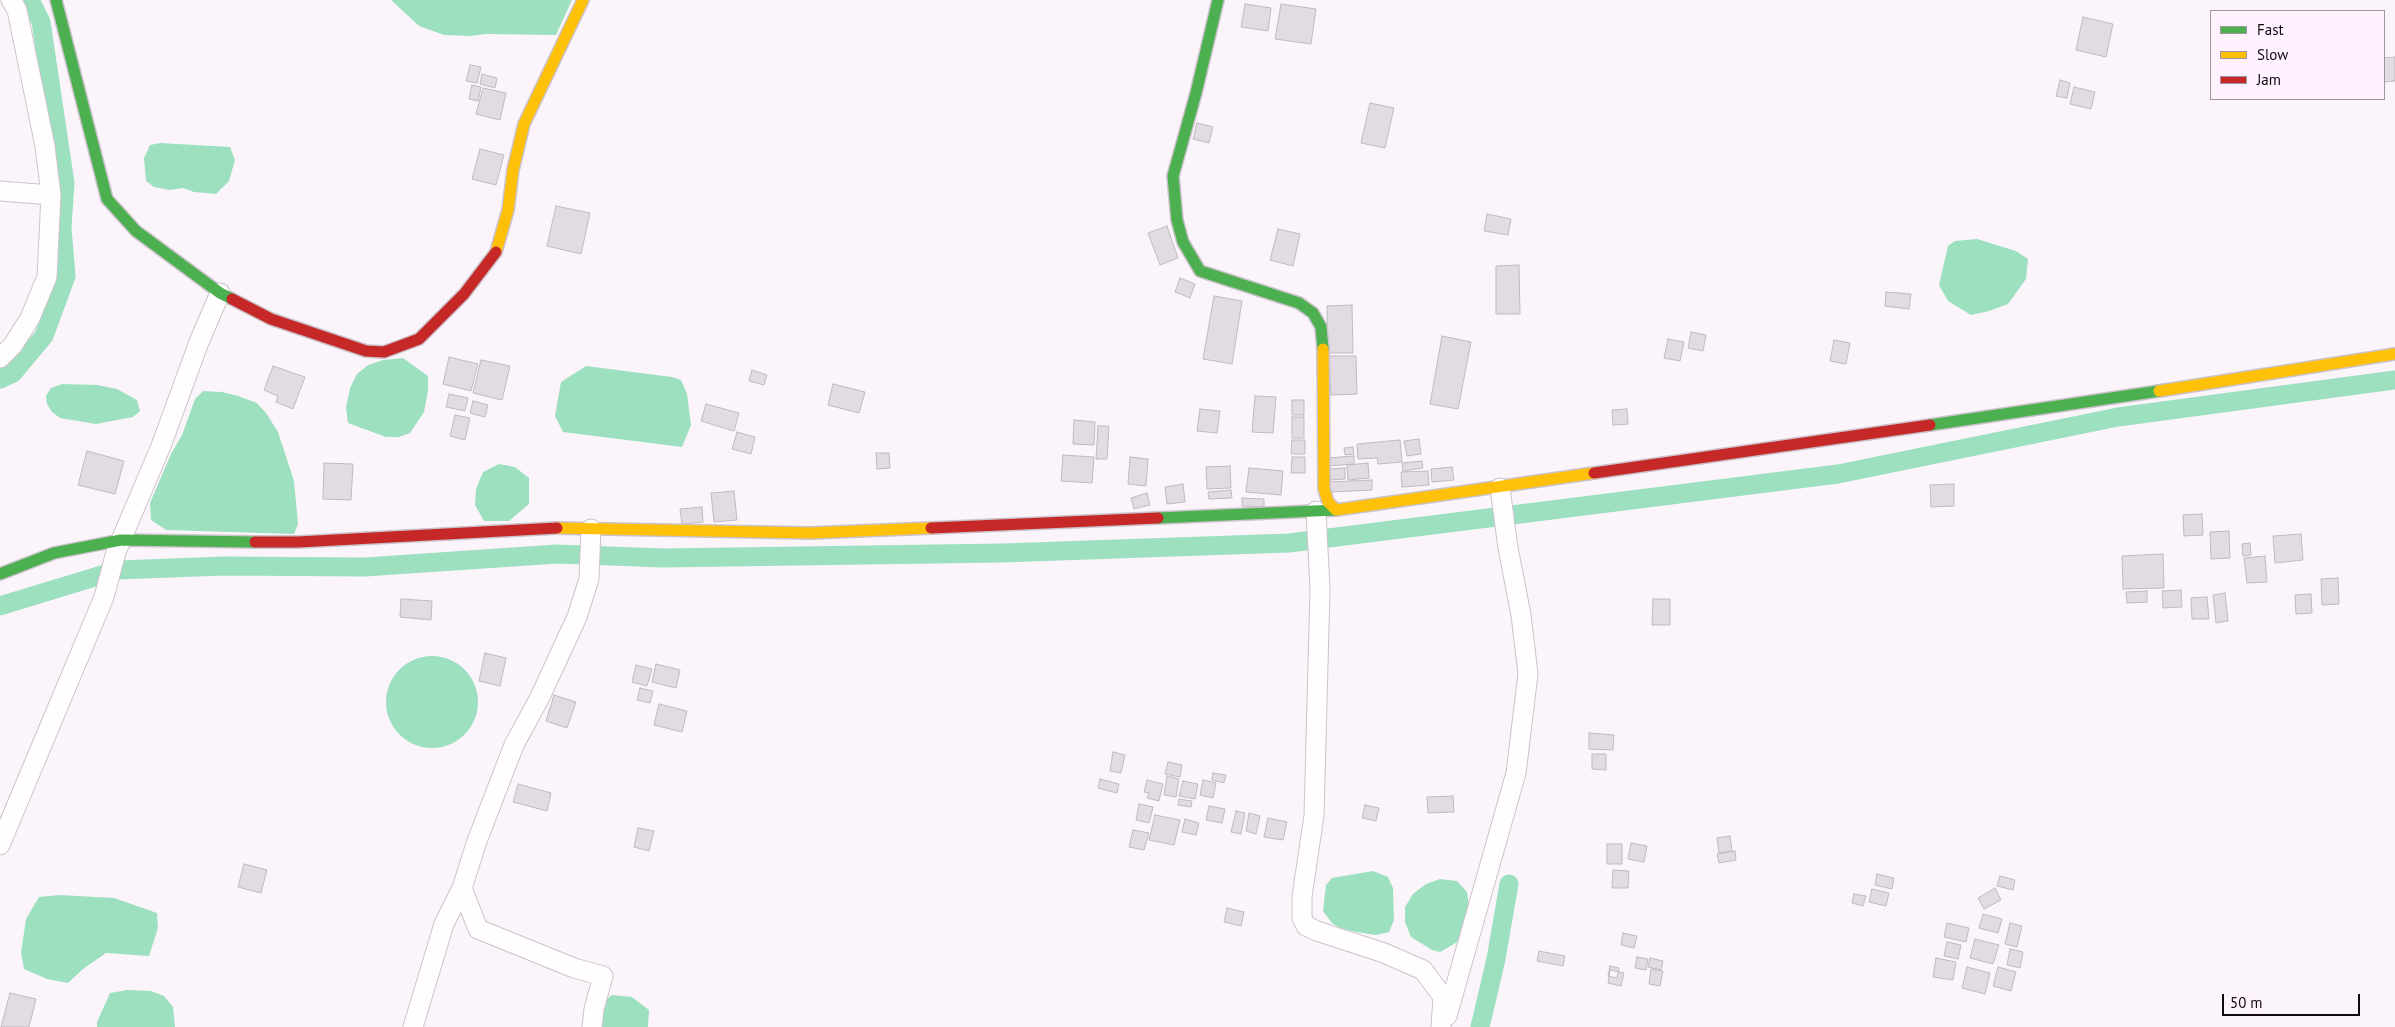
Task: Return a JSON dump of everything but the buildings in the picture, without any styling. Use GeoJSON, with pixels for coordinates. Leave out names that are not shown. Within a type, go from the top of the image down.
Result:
{"type":"FeatureCollection","features":[{"type":"Feature","properties":{"kind":"street"},"geometry":{"type":"LineString","coordinates":[[0,358],[14,345],[30,318],[47,277],[50,195],[45,146],[17,10],[11,0]]}},
{"type":"Feature","properties":{"kind":"street"},"geometry":{"type":"LineString","coordinates":[[56,0],[107,199],[136,232],[220,293],[271,319],[366,351],[384,352],[419,339],[464,294],[495,256],[508,210],[513,170],[524,124],[583,0]]}},
{"type":"Feature","properties":{"kind":"street"},"geometry":{"type":"LineString","coordinates":[[1218,0],[1196,93],[1173,176],[1177,220],[1183,242],[1200,271],[1298,303],[1313,313],[1321,327],[1324,360],[1324,489],[1328,502],[1336,510]]}},
{"type":"Feature","properties":{"kind":"street"},"geometry":{"type":"LineString","coordinates":[[0,191],[50,195]]}},
{"type":"Feature","properties":{"kind":"street"},"geometry":{"type":"LineString","coordinates":[[0,845],[104,597],[119,546],[161,446],[199,342],[220,293]]}},
{"type":"Feature","properties":{"kind":"street"},"geometry":{"type":"LineString","coordinates":[[0,574],[54,553],[119,546],[298,542],[556,528],[810,533],[1336,510],[2022,412],[2395,354]]}},
{"type":"Feature","properties":{"kind":"street"},"geometry":{"type":"LineString","coordinates":[[1443,1027],[1516,773],[1528,674],[1521,615],[1508,548],[1500,488]]}},
{"type":"Feature","properties":{"kind":"street"},"geometry":{"type":"LineString","coordinates":[[1316,511],[1320,589],[1314,816],[1302,896],[1302,918],[1306,926],[1317,931],[1384,952],[1423,970],[1443,997],[1443,1027]]}},
{"type":"Feature","properties":{"kind":"street"},"geometry":{"type":"LineString","coordinates":[[413,1027],[444,924],[462,888],[477,841],[514,745],[540,697],[577,617],[589,578],[591,529]]}},
{"type":"Feature","properties":{"kind":"street"},"geometry":{"type":"LineString","coordinates":[[462,888],[478,929],[574,968],[603,976],[594,1009],[592,1027]]}},
{"type":"Feature","properties":{"kind":"shaded area"},"geometry":{"type":"Polygon","coordinates":[[[391,0],[572,0],[556,35],[485,34],[471,36],[444,35],[419,26],[391,0]]]}},
{"type":"Feature","properties":{"kind":"shaded area"},"geometry":{"type":"Polygon","coordinates":[[[160,143],[230,147],[235,160],[229,181],[216,194],[194,192],[183,188],[170,190],[154,187],[146,181],[144,158],[150,145],[160,143]]]}},
{"type":"Feature","properties":{"kind":"shaded area"},"geometry":{"type":"Polygon","coordinates":[[[1977,239],[2016,251],[2028,259],[2026,279],[2008,304],[1971,315],[1948,301],[1939,285],[1948,246],[1955,241],[1977,239]]]}},
{"type":"Feature","properties":{"kind":"shaded area"},"geometry":{"type":"Polygon","coordinates":[[[403,358],[428,376],[428,391],[424,412],[410,433],[399,437],[386,437],[348,423],[346,408],[350,388],[357,374],[368,365],[383,360],[403,358]]]}},
{"type":"Feature","properties":{"kind":"shaded area"},"geometry":{"type":"Polygon","coordinates":[[[586,366],[672,377],[681,380],[687,394],[691,425],[682,447],[563,432],[555,416],[561,382],[586,366]]]}},
{"type":"Feature","properties":{"kind":"shaded area"},"geometry":{"type":"Polygon","coordinates":[[[62,384],[97,385],[117,389],[137,400],[140,411],[133,417],[96,424],[60,418],[52,412],[47,404],[46,396],[51,388],[62,384]]]}},
{"type":"Feature","properties":{"kind":"shaded area"},"geometry":{"type":"Polygon","coordinates":[[[203,391],[222,392],[238,396],[257,403],[266,413],[278,432],[294,481],[298,524],[294,534],[166,530],[151,520],[150,503],[171,454],[182,435],[195,399],[203,391]]]}},
{"type":"Feature","properties":{"kind":"shaded area"},"geometry":{"type":"Polygon","coordinates":[[[499,464],[515,467],[529,478],[529,504],[509,521],[484,521],[475,505],[476,489],[483,472],[499,464]]]}},
{"type":"Feature","properties":{"kind":"shaded area"},"geometry":{"type":"Polygon","coordinates":[[[432,656],[450,659],[465,669],[475,684],[478,702],[475,720],[465,735],[450,745],[432,748],[414,745],[399,735],[389,720],[386,702],[389,684],[399,669],[414,659],[432,656]]]}},
{"type":"Feature","properties":{"kind":"shaded area"},"geometry":{"type":"Polygon","coordinates":[[[1373,871],[1388,877],[1393,888],[1394,920],[1389,932],[1376,935],[1356,932],[1340,928],[1332,923],[1323,911],[1326,885],[1332,878],[1373,871]]]}},
{"type":"Feature","properties":{"kind":"shaded area"},"geometry":{"type":"Polygon","coordinates":[[[1440,879],[1457,881],[1467,892],[1469,907],[1459,941],[1440,952],[1432,950],[1411,937],[1405,922],[1405,907],[1413,894],[1426,884],[1440,879]]]}},
{"type":"Feature","properties":{"kind":"shaded area"},"geometry":{"type":"Polygon","coordinates":[[[60,895],[114,898],[157,913],[158,928],[149,956],[106,953],[83,969],[68,983],[47,979],[24,969],[21,953],[26,919],[39,897],[60,895]]]}},
{"type":"Feature","properties":{"kind":"shaded area"},"geometry":{"type":"Polygon","coordinates":[[[127,990],[151,991],[164,996],[173,1007],[175,1027],[97,1027],[97,1022],[110,993],[127,990]]]}},
{"type":"Feature","properties":{"kind":"shaded area"},"geometry":{"type":"Polygon","coordinates":[[[612,995],[632,997],[649,1010],[648,1027],[599,1027],[603,1002],[612,995]]]}},
{"type":"Feature","properties":{"kind":"waterway"},"geometry":{"type":"LineString","coordinates":[[0,379],[13,373],[44,336],[66,276],[62,227],[65,183],[41,22],[30,0]]}},
{"type":"Feature","properties":{"kind":"waterway"},"geometry":{"type":"LineString","coordinates":[[0,606],[118,570],[224,566],[365,567],[557,554],[663,558],[1002,553],[1289,543],[1838,474],[2118,417],[2395,380]]}},
{"type":"Feature","properties":{"kind":"waterway"},"geometry":{"type":"LineString","coordinates":[[1480,1027],[1496,959],[1509,884]]}},
{"type":"Feature","properties":{"kind":"traffic: fast"},"geometry":{"type":"LineString","coordinates":[[56,0],[107,199],[136,231],[220,293],[232,299]]}},
{"type":"Feature","properties":{"kind":"traffic: fast"},"geometry":{"type":"LineString","coordinates":[[1218,0],[1196,93],[1173,176],[1177,220],[1183,242],[1200,271],[1299,303],[1313,313],[1321,327],[1323,349]]}},
{"type":"Feature","properties":{"kind":"traffic: fast"},"geometry":{"type":"LineString","coordinates":[[1930,425],[2159,391]]}},
{"type":"Feature","properties":{"kind":"traffic: fast"},"geometry":{"type":"LineString","coordinates":[[1158,518],[1336,510]]}},
{"type":"Feature","properties":{"kind":"traffic: fast"},"geometry":{"type":"LineString","coordinates":[[0,574],[54,553],[121,540],[255,542]]}},
{"type":"Feature","properties":{"kind":"traffic: slow"},"geometry":{"type":"LineString","coordinates":[[496,252],[508,210],[513,170],[524,124],[583,0]]}},
{"type":"Feature","properties":{"kind":"traffic: slow"},"geometry":{"type":"LineString","coordinates":[[1323,349],[1324,489],[1328,502],[1336,510],[1594,473]]}},
{"type":"Feature","properties":{"kind":"traffic: slow"},"geometry":{"type":"LineString","coordinates":[[2159,391],[2395,354]]}},
{"type":"Feature","properties":{"kind":"traffic: slow"},"geometry":{"type":"LineString","coordinates":[[557,528],[810,533],[931,528]]}},
{"type":"Feature","properties":{"kind":"traffic: jam"},"geometry":{"type":"LineString","coordinates":[[232,299],[271,319],[366,351],[384,352],[419,339],[464,294],[496,252]]}},
{"type":"Feature","properties":{"kind":"traffic: jam"},"geometry":{"type":"LineString","coordinates":[[1594,473],[1930,425]]}},
{"type":"Feature","properties":{"kind":"traffic: jam"},"geometry":{"type":"LineString","coordinates":[[931,528],[1158,518]]}},
{"type":"Feature","properties":{"kind":"traffic: jam"},"geometry":{"type":"LineString","coordinates":[[255,542],[298,542],[557,528]]}}]}
